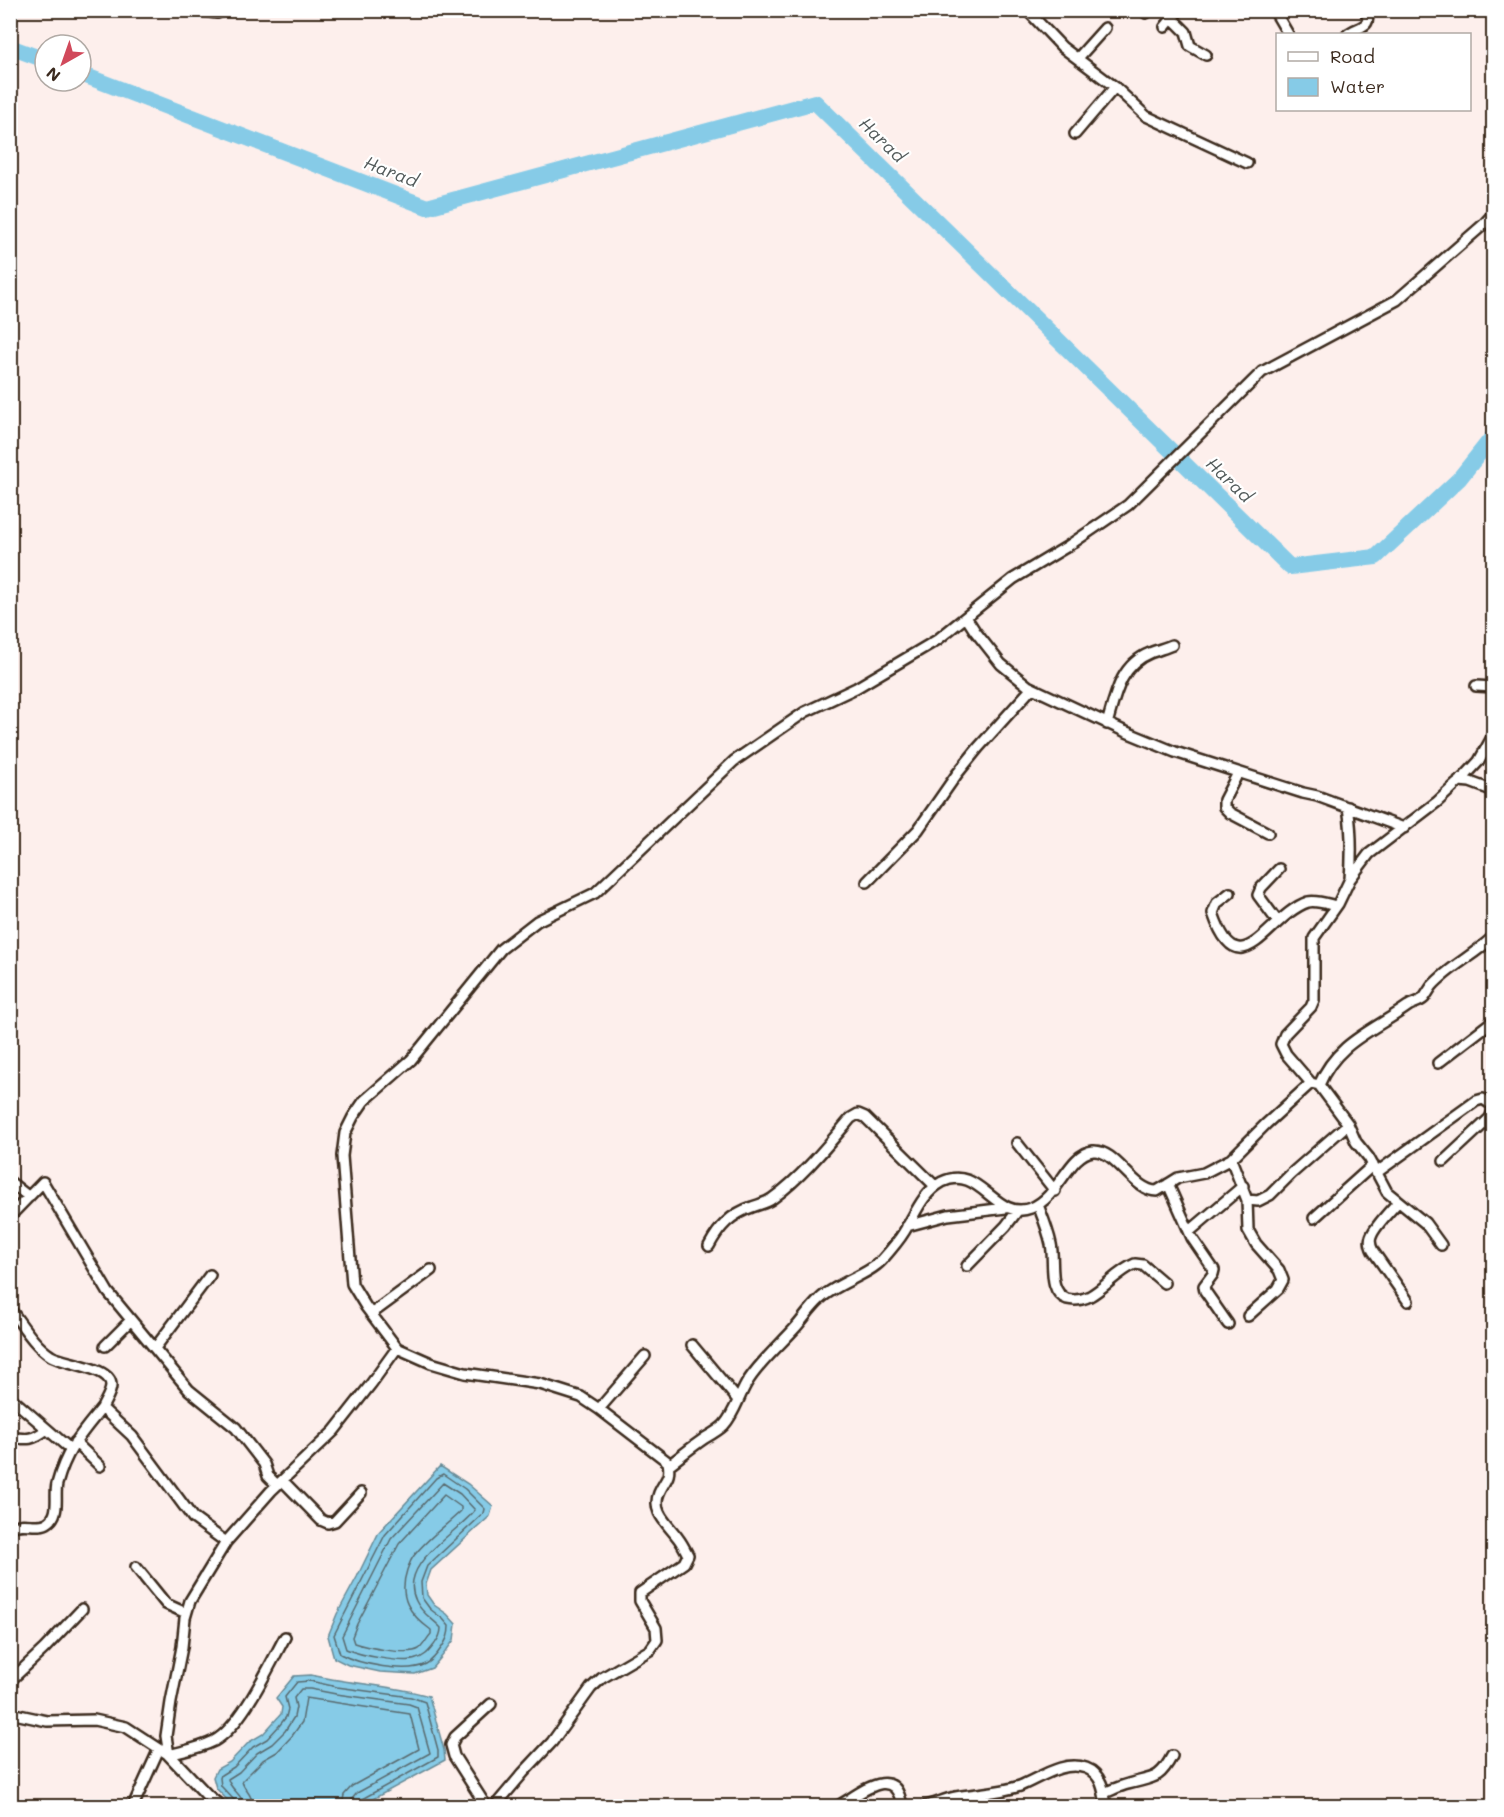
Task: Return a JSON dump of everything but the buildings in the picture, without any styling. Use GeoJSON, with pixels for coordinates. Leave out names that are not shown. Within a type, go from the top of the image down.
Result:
{"type":"FeatureCollection","features":[{"type":"Feature","properties":{"kind":"street"},"geometry":{"type":"LineString","coordinates":[[195,10],[217,13],[226,10]]}},
{"type":"Feature","properties":{"kind":"street"},"geometry":{"type":"LineString","coordinates":[[1027,10],[1062,47],[1115,87],[1146,116],[1247,163]]}},
{"type":"Feature","properties":{"kind":"street"},"geometry":{"type":"LineString","coordinates":[[1165,27],[1179,10]]}},
{"type":"Feature","properties":{"kind":"street"},"geometry":{"type":"LineString","coordinates":[[1274,10],[1287,33]]}},
{"type":"Feature","properties":{"kind":"street"},"geometry":{"type":"LineString","coordinates":[[1350,33],[1369,21],[1365,10]]}},
{"type":"Feature","properties":{"kind":"street"},"geometry":{"type":"LineString","coordinates":[[1173,19],[1186,32],[1190,46],[1206,55]]}},
{"type":"Feature","properties":{"kind":"street"},"geometry":{"type":"LineString","coordinates":[[1078,58],[1105,28]]}},
{"type":"Feature","properties":{"kind":"street"},"geometry":{"type":"LineString","coordinates":[[1075,134],[1115,87]]}},
{"type":"Feature","properties":{"kind":"street"},"geometry":{"type":"LineString","coordinates":[[495,1806],[552,1742],[591,1688],[602,1678],[650,1650],[657,1640],[656,1628],[640,1601],[640,1593],[684,1563],[687,1555],[658,1509],[659,1492],[670,1475],[668,1462],[599,1409],[570,1393],[540,1384],[465,1373],[431,1362],[397,1347],[372,1314],[352,1284],[342,1156],[345,1133],[364,1101],[411,1060],[501,949],[537,921],[595,893],[734,761],[805,712],[856,688],[936,640],[1013,579],[1068,546],[1128,505],[1262,372],[1397,300],[1494,213]]}},
{"type":"Feature","properties":{"kind":"street"},"geometry":{"type":"LineString","coordinates":[[966,617],[1001,664],[1032,688],[1107,724],[1175,752],[1317,796],[1404,828]]}},
{"type":"Feature","properties":{"kind":"street"},"geometry":{"type":"LineString","coordinates":[[1107,724],[1124,674],[1133,664],[1148,654],[1172,645]]}},
{"type":"Feature","properties":{"kind":"street"},"geometry":{"type":"LineString","coordinates":[[1476,686],[1494,687]]}},
{"type":"Feature","properties":{"kind":"street"},"geometry":{"type":"LineString","coordinates":[[867,882],[918,830],[971,756],[1032,688]]}},
{"type":"Feature","properties":{"kind":"street"},"geometry":{"type":"LineString","coordinates":[[1441,1245],[1425,1223],[1387,1192],[1356,1142],[1348,1124],[1315,1084],[1286,1054],[1281,1044],[1285,1034],[1311,1007],[1314,1000],[1314,938],[1336,906],[1350,879],[1369,854],[1437,802],[1479,761],[1494,734]]}},
{"type":"Feature","properties":{"kind":"street"},"geometry":{"type":"LineString","coordinates":[[1238,773],[1224,800],[1224,807],[1230,813],[1268,833]]}},
{"type":"Feature","properties":{"kind":"street"},"geometry":{"type":"LineString","coordinates":[[1459,781],[1470,782],[1494,791]]}},
{"type":"Feature","properties":{"kind":"street"},"geometry":{"type":"LineString","coordinates":[[1347,807],[1352,830],[1350,879]]}},
{"type":"Feature","properties":{"kind":"street"},"geometry":{"type":"LineString","coordinates":[[1278,922],[1258,895],[1261,888],[1280,869]]}},
{"type":"Feature","properties":{"kind":"street"},"geometry":{"type":"LineString","coordinates":[[1230,893],[1217,903],[1213,913],[1218,929],[1234,948],[1244,949],[1251,945],[1278,922],[1308,902],[1315,901],[1336,906]]}},
{"type":"Feature","properties":{"kind":"street"},"geometry":{"type":"LineString","coordinates":[[908,1226],[948,1215],[1030,1209],[1043,1202],[1055,1191],[1074,1162],[1082,1155],[1094,1151],[1106,1155],[1137,1182],[1152,1191],[1161,1190],[1178,1178],[1204,1173],[1231,1159],[1266,1124],[1315,1084],[1337,1054],[1361,1035],[1423,999],[1433,986],[1494,936]]}},
{"type":"Feature","properties":{"kind":"street"},"geometry":{"type":"LineString","coordinates":[[1438,1063],[1494,1020]]}},
{"type":"Feature","properties":{"kind":"street"},"geometry":{"type":"LineString","coordinates":[[1314,1218],[1374,1169],[1476,1101],[1483,1099],[1494,1108],[1490,1118],[1444,1161]]}},
{"type":"Feature","properties":{"kind":"street"},"geometry":{"type":"LineString","coordinates":[[709,1246],[728,1219],[739,1212],[772,1199],[814,1161],[851,1118],[858,1114],[865,1117],[935,1186]]}},
{"type":"Feature","properties":{"kind":"street"},"geometry":{"type":"LineString","coordinates":[[1247,1200],[1258,1201],[1270,1196],[1291,1174],[1348,1124]]}},
{"type":"Feature","properties":{"kind":"street"},"geometry":{"type":"LineString","coordinates":[[1017,1143],[1055,1191]]}},
{"type":"Feature","properties":{"kind":"street"},"geometry":{"type":"LineString","coordinates":[[1231,1159],[1247,1200],[1248,1230],[1257,1245],[1280,1270],[1283,1280],[1278,1288],[1248,1316]]}},
{"type":"Feature","properties":{"kind":"street"},"geometry":{"type":"LineString","coordinates":[[669,1465],[722,1428],[760,1364],[820,1298],[879,1264],[903,1235],[924,1197],[935,1186],[952,1178],[969,1180],[1000,1203],[1013,1209]]}},
{"type":"Feature","properties":{"kind":"street"},"geometry":{"type":"LineString","coordinates":[[10,1182],[29,1197]]}},
{"type":"Feature","properties":{"kind":"street"},"geometry":{"type":"LineString","coordinates":[[10,1216],[43,1182],[108,1293],[189,1390],[236,1428],[264,1464],[268,1476],[280,1483],[321,1520],[328,1523],[334,1521],[361,1493]]}},
{"type":"Feature","properties":{"kind":"street"},"geometry":{"type":"LineString","coordinates":[[1168,1184],[1190,1231],[1214,1270],[1204,1286],[1205,1291],[1228,1324]]}},
{"type":"Feature","properties":{"kind":"street"},"geometry":{"type":"LineString","coordinates":[[1190,1231],[1242,1186]]}},
{"type":"Feature","properties":{"kind":"street"},"geometry":{"type":"LineString","coordinates":[[1398,1202],[1374,1231],[1370,1245],[1408,1301]]}},
{"type":"Feature","properties":{"kind":"street"},"geometry":{"type":"LineString","coordinates":[[1038,1204],[1051,1245],[1055,1286],[1063,1297],[1078,1300],[1089,1296],[1135,1264],[1143,1265],[1164,1283]]}},
{"type":"Feature","properties":{"kind":"street"},"geometry":{"type":"LineString","coordinates":[[967,1266],[1006,1226],[1013,1209]]}},
{"type":"Feature","properties":{"kind":"street"},"geometry":{"type":"LineString","coordinates":[[372,1314],[431,1270]]}},
{"type":"Feature","properties":{"kind":"street"},"geometry":{"type":"LineString","coordinates":[[154,1348],[210,1275]]}},
{"type":"Feature","properties":{"kind":"street"},"geometry":{"type":"LineString","coordinates":[[10,1310],[43,1350],[54,1358],[97,1370],[109,1378],[112,1383],[102,1408],[91,1419],[72,1446],[58,1482],[54,1515],[45,1524],[26,1523],[10,1528]]}},
{"type":"Feature","properties":{"kind":"street"},"geometry":{"type":"LineString","coordinates":[[105,1346],[130,1321]]}},
{"type":"Feature","properties":{"kind":"street"},"geometry":{"type":"LineString","coordinates":[[692,1345],[738,1400]]}},
{"type":"Feature","properties":{"kind":"street"},"geometry":{"type":"LineString","coordinates":[[133,1806],[164,1752],[186,1613],[190,1601],[226,1542],[280,1483],[334,1431],[397,1347]]}},
{"type":"Feature","properties":{"kind":"street"},"geometry":{"type":"LineString","coordinates":[[599,1409],[645,1356]]}},
{"type":"Feature","properties":{"kind":"street"},"geometry":{"type":"LineString","coordinates":[[10,1397],[47,1429],[100,1466]]}},
{"type":"Feature","properties":{"kind":"street"},"geometry":{"type":"LineString","coordinates":[[102,1408],[132,1436],[193,1518],[226,1542]]}},
{"type":"Feature","properties":{"kind":"street"},"geometry":{"type":"LineString","coordinates":[[10,1437],[27,1440],[37,1437],[47,1429]]}},
{"type":"Feature","properties":{"kind":"street"},"geometry":{"type":"LineString","coordinates":[[136,1567],[166,1604],[186,1613]]}},
{"type":"Feature","properties":{"kind":"street"},"geometry":{"type":"LineString","coordinates":[[10,1681],[82,1609]]}},
{"type":"Feature","properties":{"kind":"street"},"geometry":{"type":"LineString","coordinates":[[164,1752],[197,1748],[227,1732],[250,1699],[285,1637]]}},
{"type":"Feature","properties":{"kind":"street"},"geometry":{"type":"LineString","coordinates":[[486,1806],[454,1756],[451,1745],[454,1737],[491,1704]]}},
{"type":"Feature","properties":{"kind":"street"},"geometry":{"type":"LineString","coordinates":[[10,1713],[46,1721],[78,1720],[126,1727],[164,1752],[219,1806]]}},
{"type":"Feature","properties":{"kind":"street"},"geometry":{"type":"LineString","coordinates":[[1104,1793],[1154,1777],[1166,1767],[1172,1756]]}},
{"type":"Feature","properties":{"kind":"street"},"geometry":{"type":"LineString","coordinates":[[925,1806],[954,1797],[1000,1791],[1018,1786],[1056,1769],[1075,1767],[1086,1768],[1100,1779],[1106,1806]]}},
{"type":"Feature","properties":{"kind":"street"},"geometry":{"type":"LineString","coordinates":[[838,1806],[861,1791],[880,1783],[895,1788],[900,1794],[902,1806]]}},
{"type":"Feature","properties":{"kind":"water"},"geometry":{"type":"Polygon","coordinates":[[[440,1466],[468,1484],[493,1506],[490,1516],[431,1570],[426,1584],[427,1595],[434,1605],[456,1624],[454,1640],[432,1668],[415,1674],[380,1672],[348,1665],[334,1658],[328,1636],[379,1532],[440,1466]]]}},
{"type":"Feature","properties":{"kind":"water"},"geometry":{"type":"Polygon","coordinates":[[[311,1675],[400,1689],[429,1696],[445,1760],[360,1806],[233,1806],[216,1788],[213,1777],[217,1769],[230,1762],[249,1742],[263,1734],[281,1714],[282,1707],[276,1698],[294,1676],[311,1675]]]}},
{"type":"Feature","properties":{"kind":"waterway","name":"Harad"},"geometry":{"type":"LineString","coordinates":[[10,47],[33,56]]}},
{"type":"Feature","properties":{"kind":"waterway","name":"Harad"},"geometry":{"type":"LineString","coordinates":[[93,79],[427,207],[815,102],[1290,567],[1376,557],[1459,479],[1494,435]]}}]}
